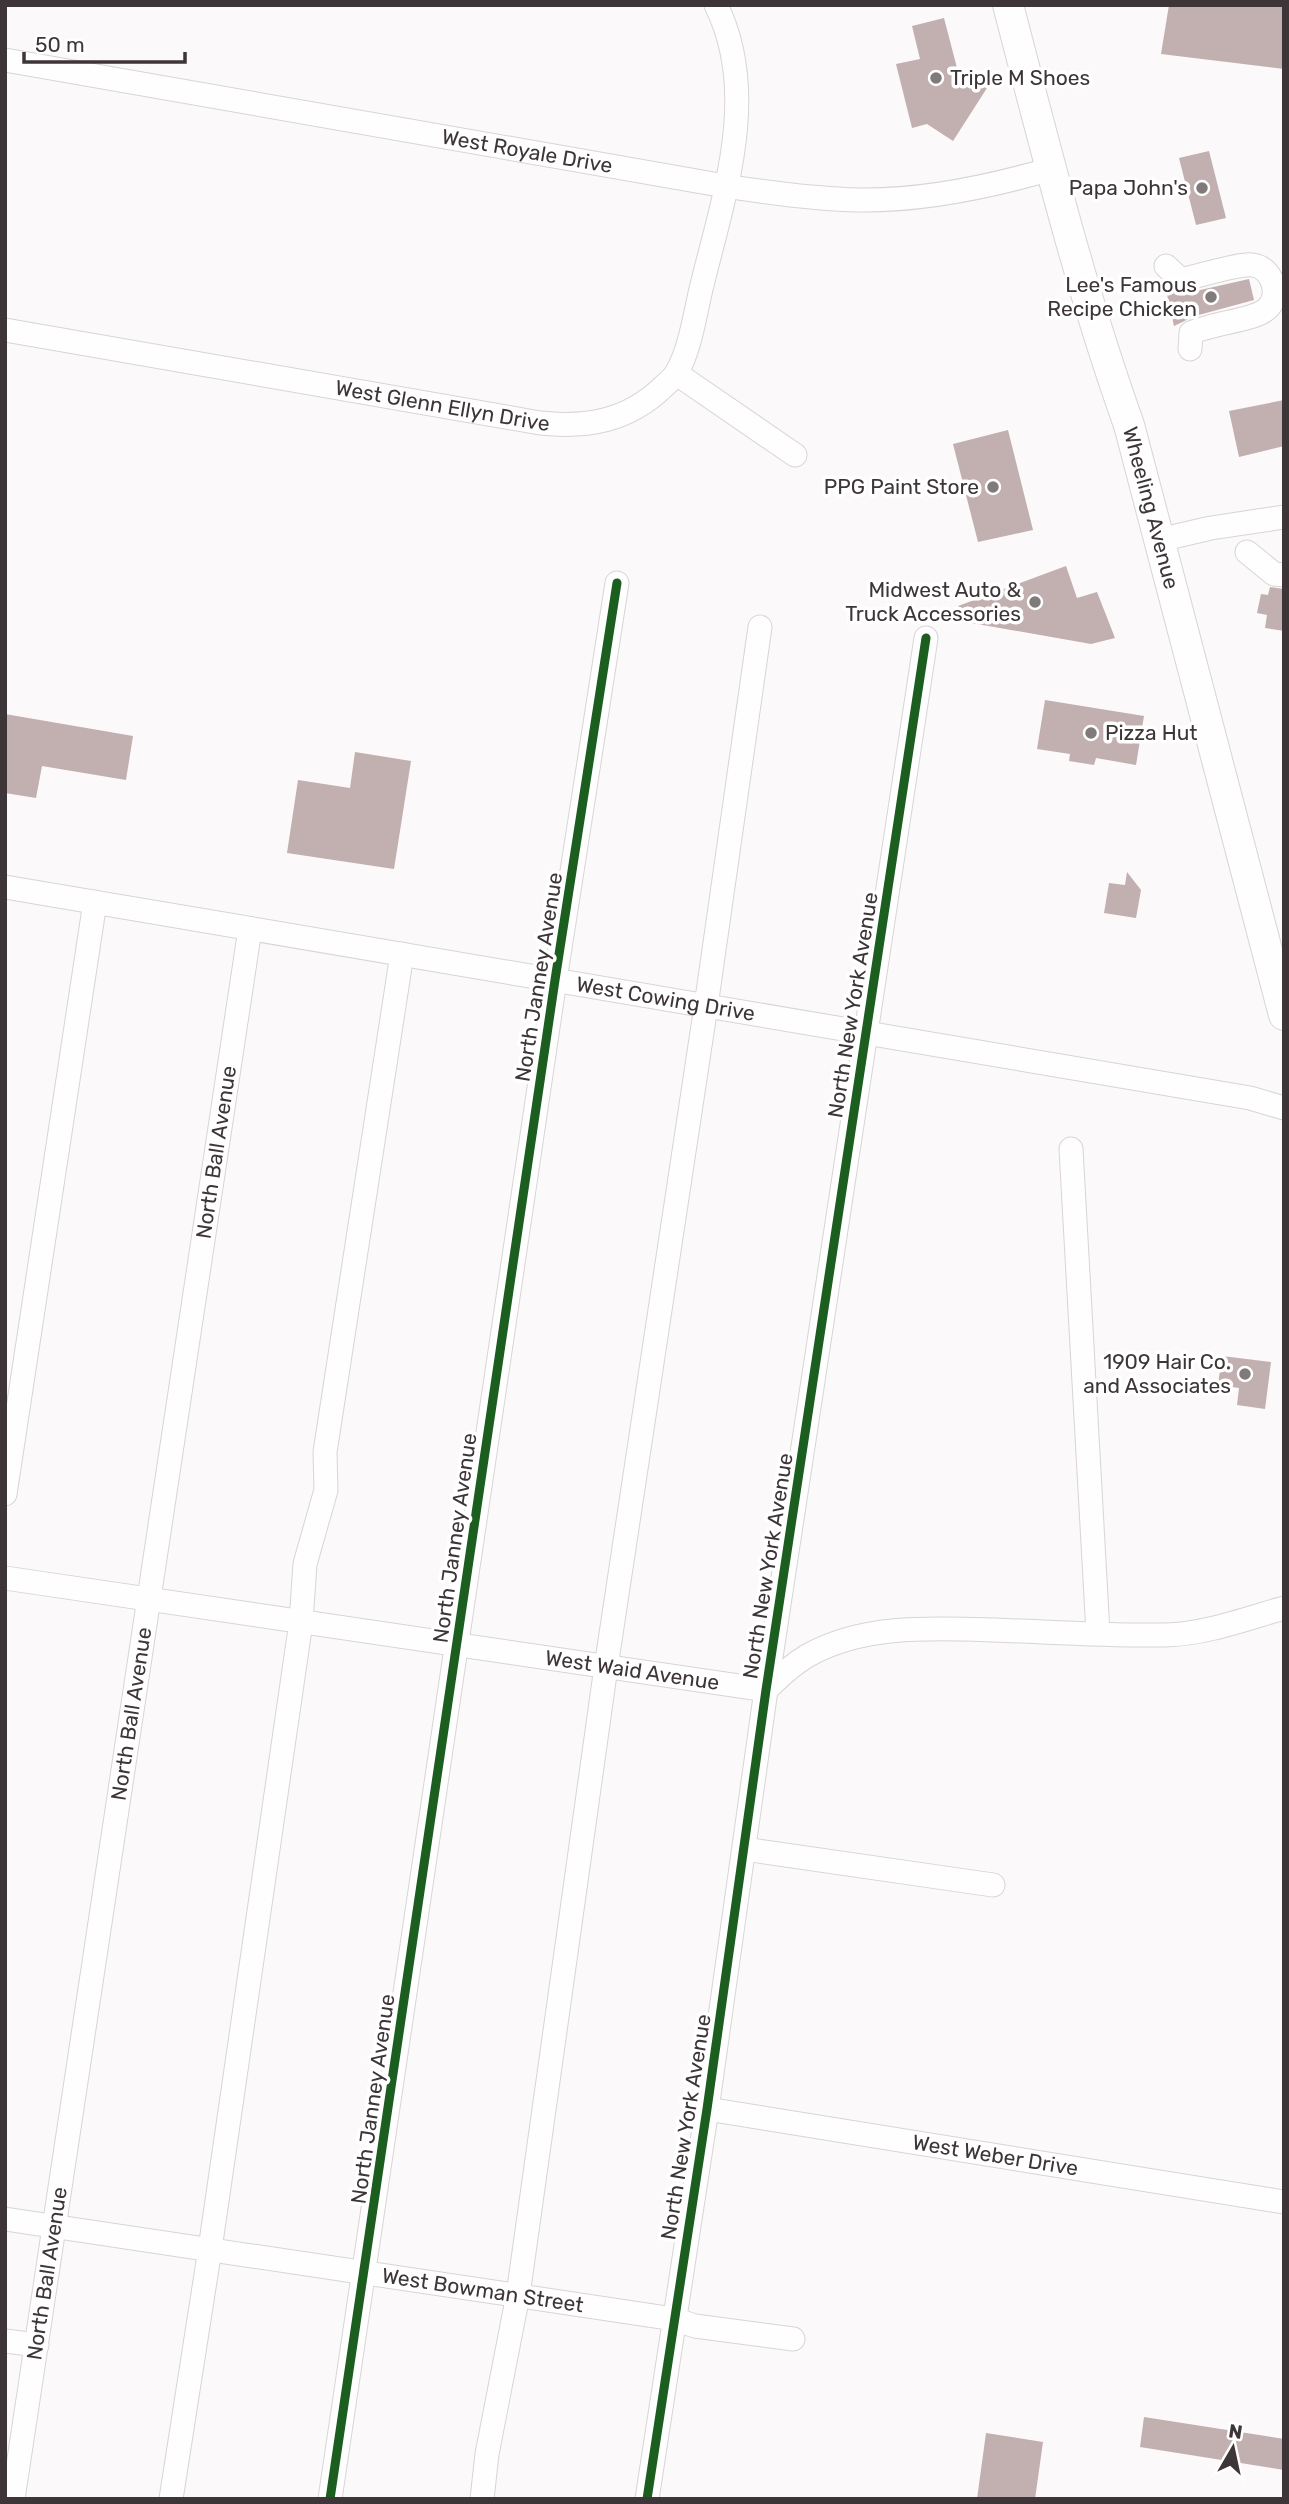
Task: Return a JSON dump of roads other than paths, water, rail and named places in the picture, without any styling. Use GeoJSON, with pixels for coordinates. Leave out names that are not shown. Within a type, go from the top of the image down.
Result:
{"type":"FeatureCollection","features":[{"type":"Feature","properties":{"kind":"main road","name":"Wheeling Avenue"},"geometry":{"type":"LineString","coordinates":[[1008,5],[1051,169],[1112,379],[1129,425],[1284,1015]]}},
{"type":"Feature","properties":{"kind":"street","name":"West Glenn Ellyn Drive"},"geometry":{"type":"LineString","coordinates":[[5,330],[562,425],[583,425],[617,418],[643,404],[677,373],[686,350],[735,136],[737,74],[730,41],[716,5]]}},
{"type":"Feature","properties":{"kind":"street","name":"West Royale Drive"},"geometry":{"type":"LineString","coordinates":[[5,60],[793,196],[897,199],[970,190],[1051,169]]}},
{"type":"Feature","properties":{"kind":"street"},"geometry":{"type":"LineString","coordinates":[[1166,266],[1180,279],[1184,279],[1251,264],[1267,272],[1273,282],[1275,297],[1262,313],[1204,327],[1191,333],[1190,349]]}},
{"type":"Feature","properties":{"kind":"street"},"geometry":{"type":"LineString","coordinates":[[677,373],[795,455]]}},
{"type":"Feature","properties":{"kind":"street"},"geometry":{"type":"LineString","coordinates":[[1159,540],[1211,528],[1284,517]]}},
{"type":"Feature","properties":{"kind":"street"},"geometry":{"type":"LineString","coordinates":[[1247,552],[1274,574],[1284,575]]}},
{"type":"Feature","properties":{"kind":"street","name":"North Janney Avenue"},"geometry":{"type":"LineString","coordinates":[[330,2499],[555,980],[617,583]]}},
{"type":"Feature","properties":{"kind":"street"},"geometry":{"type":"LineString","coordinates":[[482,2499],[487,2454],[518,2295],[606,1667],[706,1006],[760,626]]}},
{"type":"Feature","properties":{"kind":"street","name":"North New York Avenue"},"geometry":{"type":"LineString","coordinates":[[647,2499],[707,2109],[766,1690],[926,638]]}},
{"type":"Feature","properties":{"kind":"street","name":"West Cowing Drive"},"geometry":{"type":"LineString","coordinates":[[5,887],[1250,1098],[1284,1108]]}},
{"type":"Feature","properties":{"kind":"street"},"geometry":{"type":"LineString","coordinates":[[5,1494],[95,902]]}},
{"type":"Feature","properties":{"kind":"street","name":"North Ball Avenue"},"geometry":{"type":"LineString","coordinates":[[13,2499],[250,929]]}},
{"type":"Feature","properties":{"kind":"street"},"geometry":{"type":"LineString","coordinates":[[171,2499],[301,1622],[306,1564],[326,1490],[325,1452],[402,954]]}},
{"type":"Feature","properties":{"kind":"street"},"geometry":{"type":"LineString","coordinates":[[1071,1149],[1098,1633]]}},
{"type":"Feature","properties":{"kind":"street","name":"West Waid Avenue"},"geometry":{"type":"LineString","coordinates":[[5,1578],[766,1690]]}},
{"type":"Feature","properties":{"kind":"street"},"geometry":{"type":"LineString","coordinates":[[766,1690],[807,1656],[855,1637],[909,1629],[950,1628],[1166,1635],[1202,1632],[1284,1608]]}},
{"type":"Feature","properties":{"kind":"street"},"geometry":{"type":"LineString","coordinates":[[744,1849],[993,1885]]}},
{"type":"Feature","properties":{"kind":"street","name":"West Weber Drive"},"geometry":{"type":"LineString","coordinates":[[707,2109],[1284,2202]]}},
{"type":"Feature","properties":{"kind":"street","name":"West Bowman Street"},"geometry":{"type":"LineString","coordinates":[[5,2219],[793,2339]]}},
{"type":"Feature","properties":{"kind":"street"},"geometry":{"type":"LineString","coordinates":[[5,2341],[37,2345]]}},
{"type":"Feature","properties":{"kind":"place","name":"Triple M Shoes"},"geometry":{"type":"Point","coordinates":[936,78]}},
{"type":"Feature","properties":{"kind":"place","name":"Papa John's"},"geometry":{"type":"Point","coordinates":[1202,188]}},
{"type":"Feature","properties":{"kind":"place","name":"Lee's Famous Recipe Chicken"},"geometry":{"type":"Point","coordinates":[1211,297]}},
{"type":"Feature","properties":{"kind":"place","name":"PPG Paint Store"},"geometry":{"type":"Point","coordinates":[993,487]}},
{"type":"Feature","properties":{"kind":"place","name":"Midwest Auto & Truck Accessories"},"geometry":{"type":"Point","coordinates":[1035,602]}},
{"type":"Feature","properties":{"kind":"place","name":"Pizza Hut"},"geometry":{"type":"Point","coordinates":[1091,733]}},
{"type":"Feature","properties":{"kind":"place","name":"1909 Hair Co. and Associates"},"geometry":{"type":"Point","coordinates":[1245,1374]}}]}
